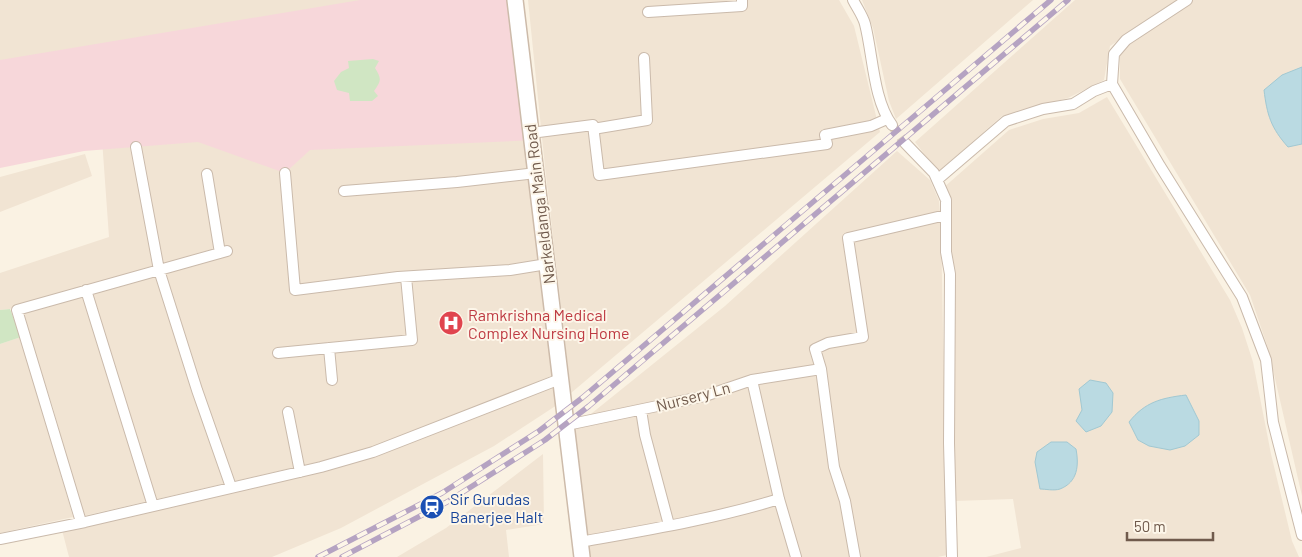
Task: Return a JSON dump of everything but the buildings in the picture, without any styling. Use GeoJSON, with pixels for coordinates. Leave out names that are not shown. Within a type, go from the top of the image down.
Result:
{"type":"FeatureCollection","features":[{"type":"Feature","properties":{"kind":"main road","name":"Narkeldanga Main Road"},"geometry":{"type":"LineString","coordinates":[[515,0],[581,550]]}},
{"type":"Feature","properties":{"kind":"street"},"geometry":{"type":"LineString","coordinates":[[648,12],[742,6],[742,0]]}},
{"type":"Feature","properties":{"kind":"street"},"geometry":{"type":"LineString","coordinates":[[531,133],[593,125],[599,175],[827,144],[826,135],[889,122],[877,85],[864,22],[853,0]]}},
{"type":"Feature","properties":{"kind":"street"},"geometry":{"type":"LineString","coordinates":[[1187,0],[1126,40],[1114,54],[1112,84],[1160,166],[1242,297],[1266,360],[1273,422],[1302,535]]}},
{"type":"Feature","properties":{"kind":"street"},"geometry":{"type":"LineString","coordinates":[[593,129],[647,120],[644,58]]}},
{"type":"Feature","properties":{"kind":"street"},"geometry":{"type":"LineString","coordinates":[[937,180],[1006,121],[1043,108],[1073,104],[1094,91],[1112,84]]}},
{"type":"Feature","properties":{"kind":"street"},"geometry":{"type":"LineString","coordinates":[[904,143],[934,173],[946,200],[946,252],[950,274],[949,443],[952,557]]}},
{"type":"Feature","properties":{"kind":"street"},"geometry":{"type":"LineString","coordinates":[[136,147],[159,270],[196,390],[231,487]]}},
{"type":"Feature","properties":{"kind":"street"},"geometry":{"type":"LineString","coordinates":[[285,173],[295,290],[406,277],[475,274],[546,264]]}},
{"type":"Feature","properties":{"kind":"street"},"geometry":{"type":"LineString","coordinates":[[344,191],[457,182],[536,173]]}},
{"type":"Feature","properties":{"kind":"street"},"geometry":{"type":"LineString","coordinates":[[81,522],[16,310],[224,252],[207,174]]}},
{"type":"Feature","properties":{"kind":"street"},"geometry":{"type":"LineString","coordinates":[[855,557],[845,501],[834,467],[820,369],[815,349],[828,343],[863,337],[848,238],[946,215]]}},
{"type":"Feature","properties":{"kind":"street"},"geometry":{"type":"LineString","coordinates":[[278,353],[412,340],[406,277]]}},
{"type":"Feature","properties":{"kind":"street"},"geometry":{"type":"LineString","coordinates":[[86,290],[153,506]]}},
{"type":"Feature","properties":{"kind":"street"},"geometry":{"type":"LineString","coordinates":[[328,348],[332,380]]}},
{"type":"Feature","properties":{"kind":"street","name":"Nursery Ln"},"geometry":{"type":"LineString","coordinates":[[567,425],[705,396],[752,380],[820,369]]}},
{"type":"Feature","properties":{"kind":"street"},"geometry":{"type":"LineString","coordinates":[[0,539],[300,472],[373,452],[560,379]]}},
{"type":"Feature","properties":{"kind":"street"},"geometry":{"type":"LineString","coordinates":[[752,380],[779,499],[796,557]]}},
{"type":"Feature","properties":{"kind":"street"},"geometry":{"type":"LineString","coordinates":[[641,410],[645,435],[669,525]]}},
{"type":"Feature","properties":{"kind":"street"},"geometry":{"type":"LineString","coordinates":[[288,412],[300,472]]}},
{"type":"Feature","properties":{"kind":"street"},"geometry":{"type":"LineString","coordinates":[[581,550],[669,525],[744,509],[779,499]]}},
{"type":"Feature","properties":{"kind":"shaded area"},"geometry":{"type":"Polygon","coordinates":[[[0,0],[509,0],[553,375],[463,414],[357,453],[83,516],[53,408],[22,313],[17,304],[10,309],[0,310],[0,273],[109,237],[101,125],[0,162],[0,0]]]}},
{"type":"Feature","properties":{"kind":"shaded area"},"geometry":{"type":"Polygon","coordinates":[[[360,0],[516,0],[537,140],[310,150],[285,173],[198,142],[84,151],[0,168],[0,60],[360,0]]]}},
{"type":"Feature","properties":{"kind":"shaded area"},"geometry":{"type":"Polygon","coordinates":[[[528,0],[839,0],[854,26],[880,132],[571,393],[545,167],[528,0]]]}},
{"type":"Feature","properties":{"kind":"shaded area"},"geometry":{"type":"Polygon","coordinates":[[[862,0],[1033,0],[896,119],[889,101],[873,28],[862,0]]]}},
{"type":"Feature","properties":{"kind":"shaded area"},"geometry":{"type":"Polygon","coordinates":[[[1075,0],[1178,0],[1110,46],[1104,80],[1068,98],[1002,116],[938,172],[915,142],[1075,0]]]}},
{"type":"Feature","properties":{"kind":"shaded area"},"geometry":{"type":"Polygon","coordinates":[[[1191,0],[1302,0],[1302,496],[1268,348],[1250,295],[1120,79],[1120,53],[1131,41],[1191,0]]]}},
{"type":"Feature","properties":{"kind":"shaded area"},"geometry":{"type":"Polygon","coordinates":[[[1107,97],[1230,300],[1242,328],[1253,362],[1271,454],[1292,541],[1299,557],[986,557],[1021,548],[1013,499],[954,501],[942,189],[1009,130],[1043,119],[1079,113],[1107,97]]]}},
{"type":"Feature","properties":{"kind":"shaded area"},"geometry":{"type":"Polygon","coordinates":[[[897,151],[930,180],[939,201],[947,555],[938,557],[586,557],[571,430],[725,306],[897,151]]]}},
{"type":"Feature","properties":{"kind":"shaded area"},"geometry":{"type":"Polygon","coordinates":[[[85,154],[92,176],[0,212],[0,177],[85,154]]]}},
{"type":"Feature","properties":{"kind":"shaded area"},"geometry":{"type":"Polygon","coordinates":[[[21,337],[73,517],[0,533],[0,344],[21,337]]]}},
{"type":"Feature","properties":{"kind":"shaded area"},"geometry":{"type":"Polygon","coordinates":[[[554,385],[557,405],[494,446],[341,528],[272,557],[69,557],[62,530],[328,470],[554,385]]]}},
{"type":"Feature","properties":{"kind":"shaded area"},"geometry":{"type":"Polygon","coordinates":[[[543,454],[544,524],[506,530],[509,557],[397,557],[446,528],[543,454]]]}},
{"type":"Feature","properties":{"kind":"green space"},"geometry":{"type":"Polygon","coordinates":[[[373,59],[379,61],[375,68],[380,80],[374,91],[378,96],[372,101],[350,101],[349,93],[337,90],[334,81],[341,72],[349,68],[348,61],[373,59]]]}},
{"type":"Feature","properties":{"kind":"green space"},"geometry":{"type":"Polygon","coordinates":[[[10,309],[21,337],[0,344],[0,310],[10,309]]]}},
{"type":"Feature","properties":{"kind":"water"},"geometry":{"type":"Polygon","coordinates":[[[1302,67],[1302,144],[1288,147],[1271,121],[1264,90],[1282,75],[1302,67]]]}},
{"type":"Feature","properties":{"kind":"water"},"geometry":{"type":"Polygon","coordinates":[[[1090,380],[1106,383],[1113,393],[1112,412],[1101,426],[1086,432],[1076,421],[1082,410],[1079,389],[1090,380]]]}},
{"type":"Feature","properties":{"kind":"water"},"geometry":{"type":"Polygon","coordinates":[[[1186,395],[1199,421],[1199,435],[1185,446],[1170,450],[1149,446],[1138,440],[1129,422],[1135,415],[1154,402],[1186,395]]]}},
{"type":"Feature","properties":{"kind":"water"},"geometry":{"type":"Polygon","coordinates":[[[1051,442],[1067,442],[1076,449],[1076,472],[1071,482],[1060,489],[1040,489],[1035,462],[1037,452],[1051,442]]]}},
{"type":"Feature","properties":{"kind":"tunnel"},"geometry":{"type":"LineString","coordinates":[[892,125],[905,143]]}},
{"type":"Feature","properties":{"kind":"railway"},"geometry":{"type":"LineString","coordinates":[[318,557],[442,493],[539,431],[582,398],[1051,0]]}},
{"type":"Feature","properties":{"kind":"railway"},"geometry":{"type":"LineString","coordinates":[[342,557],[447,502],[545,440],[589,406],[1068,0]]}},
{"type":"Feature","properties":{"kind":"place","name":"Ramkrishna Medical Complex Nursing Home"},"geometry":{"type":"Point","coordinates":[451,323]}},
{"type":"Feature","properties":{"kind":"place","name":"Sir Gurudas Banerjee Halt"},"geometry":{"type":"Point","coordinates":[432,507]}}]}
